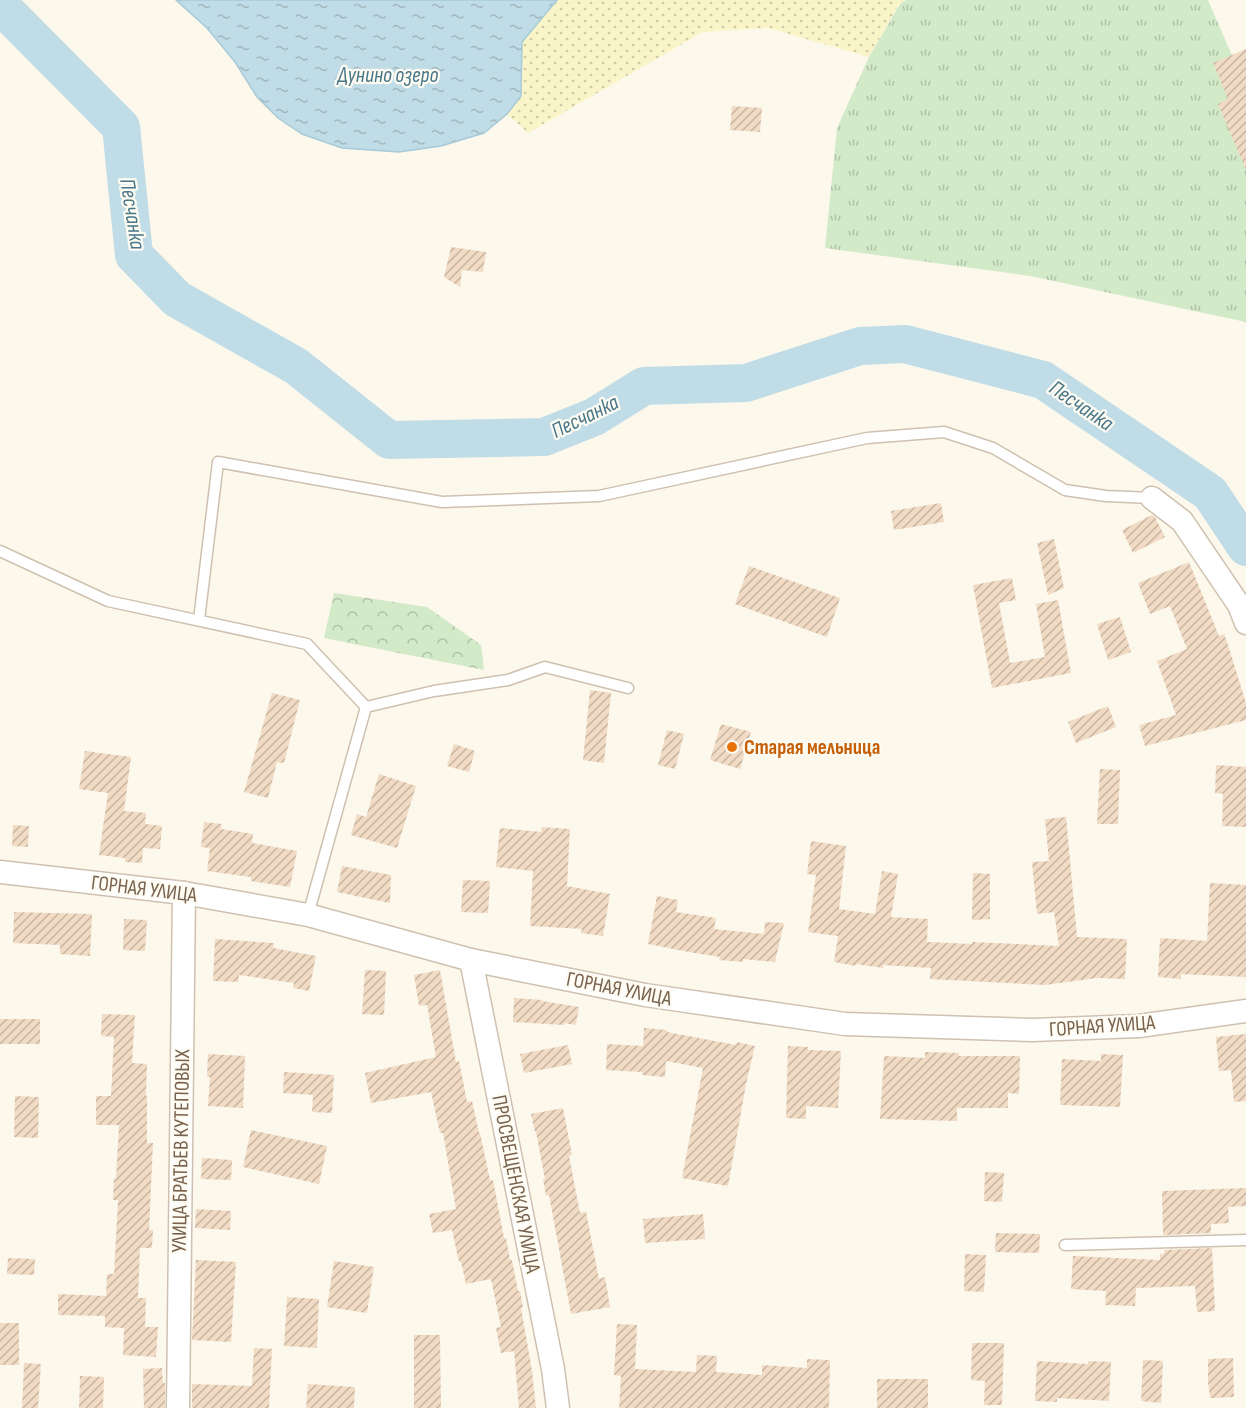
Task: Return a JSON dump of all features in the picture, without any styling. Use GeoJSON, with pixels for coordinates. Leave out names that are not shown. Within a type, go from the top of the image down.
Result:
{"type":"FeatureCollection","features":[{"type":"Feature","properties":{"kind":"street"},"geometry":{"type":"LineString","coordinates":[[1152,498],[1182,521],[1239,605],[1246,623]]}},
{"type":"Feature","properties":{"kind":"street","name":"ГОРНАЯ УЛИЦА"},"geometry":{"type":"LineString","coordinates":[[0,872],[184,893],[308,915],[471,960],[645,995],[845,1024],[1032,1030],[1139,1026],[1246,1011]]}},
{"type":"Feature","properties":{"kind":"street","name":"УЛИЦА БРАТЬЕВ КУТЕПОВЫХ"},"geometry":{"type":"LineString","coordinates":[[178,1408],[184,893]]}},
{"type":"Feature","properties":{"kind":"street","name":"ПРОСВЕЩЕНСКАЯ УЛИЦА"},"geometry":{"type":"LineString","coordinates":[[471,960],[551,1357],[558,1408]]}},
{"type":"Feature","properties":{"kind":"lane"},"geometry":{"type":"LineString","coordinates":[[200,620],[218,462],[442,502],[599,496],[867,438],[945,432],[993,448],[1065,490],[1106,496],[1152,498]]}},
{"type":"Feature","properties":{"kind":"lane"},"geometry":{"type":"LineString","coordinates":[[0,551],[108,601],[307,644],[366,707]]}},
{"type":"Feature","properties":{"kind":"lane"},"geometry":{"type":"LineString","coordinates":[[366,707],[434,691],[508,680],[544,667],[628,688]]}},
{"type":"Feature","properties":{"kind":"lane"},"geometry":{"type":"LineString","coordinates":[[308,915],[366,707]]}},
{"type":"Feature","properties":{"kind":"lane"},"geometry":{"type":"LineString","coordinates":[[1065,1245],[1246,1240]]}},
{"type":"Feature","properties":{"kind":"green space"},"geometry":{"type":"Polygon","coordinates":[[[906,0],[1208,0],[1246,88],[1246,322],[1030,276],[825,248],[837,128],[869,57],[900,4],[906,0]]]}},
{"type":"Feature","properties":{"kind":"green space"},"geometry":{"type":"Polygon","coordinates":[[[334,593],[427,607],[481,645],[484,670],[324,638],[334,593]]]}},
{"type":"Feature","properties":{"kind":"sand"},"geometry":{"type":"Polygon","coordinates":[[[557,0],[906,0],[899,4],[869,57],[768,28],[703,32],[528,133],[507,114],[521,96],[522,42],[557,0]]]}},
{"type":"Feature","properties":{"kind":"water","name":"Дунино озеро"},"geometry":{"type":"Polygon","coordinates":[[[176,0],[557,0],[522,42],[521,96],[507,114],[484,133],[441,146],[399,152],[342,148],[302,134],[278,118],[257,97],[235,62],[207,28],[176,0]]]}},
{"type":"Feature","properties":{"kind":"building"},"geometry":{"type":"Polygon","coordinates":[[[1246,49],[1246,170],[1218,104],[1228,99],[1213,63],[1246,49]]]}},
{"type":"Feature","properties":{"kind":"building"},"geometry":{"type":"Polygon","coordinates":[[[732,106],[762,108],[760,132],[730,130],[732,106]]]}},
{"type":"Feature","properties":{"kind":"building"},"geometry":{"type":"Polygon","coordinates":[[[451,247],[486,252],[483,272],[462,270],[460,287],[444,277],[451,247]]]}},
{"type":"Feature","properties":{"kind":"building"},"geometry":{"type":"Polygon","coordinates":[[[941,503],[944,522],[894,530],[891,511],[941,503]]]}},
{"type":"Feature","properties":{"kind":"building"},"geometry":{"type":"Polygon","coordinates":[[[1152,515],[1165,537],[1133,553],[1122,530],[1152,515]]]}},
{"type":"Feature","properties":{"kind":"building"},"geometry":{"type":"Polygon","coordinates":[[[1054,539],[1064,588],[1048,595],[1037,543],[1054,539]]]}},
{"type":"Feature","properties":{"kind":"building"},"geometry":{"type":"Polygon","coordinates":[[[1189,562],[1219,636],[1224,634],[1227,642],[1246,703],[1246,720],[1145,746],[1139,725],[1176,715],[1157,661],[1187,649],[1170,606],[1150,614],[1138,583],[1189,562]]]}},
{"type":"Feature","properties":{"kind":"building"},"geometry":{"type":"Polygon","coordinates":[[[749,566],[840,598],[827,637],[735,604],[749,566]]]}},
{"type":"Feature","properties":{"kind":"building"},"geometry":{"type":"Polygon","coordinates":[[[1012,578],[1016,600],[999,603],[1010,663],[1045,657],[1036,604],[1058,600],[1071,673],[992,688],[973,585],[1012,578]]]}},
{"type":"Feature","properties":{"kind":"building"},"geometry":{"type":"Polygon","coordinates":[[[1120,617],[1131,652],[1108,660],[1097,624],[1120,617]]]}},
{"type":"Feature","properties":{"kind":"building"},"geometry":{"type":"Polygon","coordinates":[[[590,690],[611,693],[604,763],[583,760],[590,690]]]}},
{"type":"Feature","properties":{"kind":"building"},"geometry":{"type":"Polygon","coordinates":[[[272,693],[300,700],[284,763],[277,762],[268,798],[244,792],[272,693]]]}},
{"type":"Feature","properties":{"kind":"building"},"geometry":{"type":"Polygon","coordinates":[[[1108,706],[1116,727],[1076,743],[1068,722],[1108,706]]]}},
{"type":"Feature","properties":{"kind":"building"},"geometry":{"type":"Polygon","coordinates":[[[721,724],[751,732],[740,769],[710,760],[721,724]]]}},
{"type":"Feature","properties":{"kind":"building"},"geometry":{"type":"Polygon","coordinates":[[[667,730],[684,734],[675,769],[658,765],[667,730]]]}},
{"type":"Feature","properties":{"kind":"building"},"geometry":{"type":"Polygon","coordinates":[[[454,744],[475,751],[469,772],[447,766],[454,744]]]}},
{"type":"Feature","properties":{"kind":"building"},"geometry":{"type":"Polygon","coordinates":[[[85,751],[131,757],[124,811],[146,813],[145,824],[162,826],[160,849],[143,848],[142,863],[125,862],[125,858],[99,855],[108,793],[79,789],[85,751]]]}},
{"type":"Feature","properties":{"kind":"building"},"geometry":{"type":"Polygon","coordinates":[[[1216,765],[1246,767],[1246,827],[1222,826],[1223,794],[1215,793],[1216,765]]]}},
{"type":"Feature","properties":{"kind":"building"},"geometry":{"type":"Polygon","coordinates":[[[1100,769],[1120,770],[1118,824],[1097,824],[1100,769]]]}},
{"type":"Feature","properties":{"kind":"building"},"geometry":{"type":"Polygon","coordinates":[[[379,774],[416,786],[397,848],[351,835],[357,814],[366,817],[379,774]]]}},
{"type":"Feature","properties":{"kind":"building"},"geometry":{"type":"Polygon","coordinates":[[[1066,817],[1077,937],[1127,939],[1125,979],[1097,978],[1045,985],[930,979],[931,968],[883,965],[883,968],[834,962],[838,936],[808,932],[816,875],[807,874],[811,841],[846,846],[839,909],[875,914],[882,871],[898,874],[891,917],[928,919],[927,942],[1059,946],[1054,912],[1037,914],[1032,862],[1049,861],[1045,819],[1066,817]]]}},
{"type":"Feature","properties":{"kind":"building"},"geometry":{"type":"Polygon","coordinates":[[[204,822],[222,824],[221,829],[253,834],[252,843],[297,851],[290,887],[251,881],[251,877],[207,871],[210,848],[201,847],[204,822]]]}},
{"type":"Feature","properties":{"kind":"building"},"geometry":{"type":"Polygon","coordinates":[[[13,825],[29,826],[28,847],[12,846],[13,825]]]}},
{"type":"Feature","properties":{"kind":"building"},"geometry":{"type":"Polygon","coordinates":[[[542,827],[570,829],[567,886],[610,894],[603,936],[581,933],[582,929],[530,926],[533,871],[496,867],[500,828],[541,832],[542,827]]]}},
{"type":"Feature","properties":{"kind":"building"},"geometry":{"type":"Polygon","coordinates":[[[342,866],[391,875],[390,903],[337,892],[342,866]]]}},
{"type":"Feature","properties":{"kind":"building"},"geometry":{"type":"Polygon","coordinates":[[[973,873],[990,874],[990,919],[972,920],[973,873]]]}},
{"type":"Feature","properties":{"kind":"building"},"geometry":{"type":"Polygon","coordinates":[[[463,880],[490,881],[488,913],[461,912],[463,880]]]}},
{"type":"Feature","properties":{"kind":"building"},"geometry":{"type":"Polygon","coordinates":[[[1210,883],[1246,885],[1246,977],[1181,974],[1181,979],[1158,977],[1160,938],[1207,941],[1210,883]]]}},
{"type":"Feature","properties":{"kind":"building"},"geometry":{"type":"Polygon","coordinates":[[[657,896],[678,900],[676,912],[716,918],[714,929],[764,934],[765,922],[784,923],[775,962],[743,959],[743,962],[719,960],[720,957],[648,944],[657,896]]]}},
{"type":"Feature","properties":{"kind":"building"},"geometry":{"type":"Polygon","coordinates":[[[14,912],[92,914],[90,956],[60,954],[60,945],[13,943],[14,912]]]}},
{"type":"Feature","properties":{"kind":"building"},"geometry":{"type":"Polygon","coordinates":[[[124,919],[147,920],[145,951],[123,950],[124,919]]]}},
{"type":"Feature","properties":{"kind":"building"},"geometry":{"type":"Polygon","coordinates":[[[215,939],[274,943],[273,948],[316,956],[309,991],[293,988],[294,983],[239,975],[238,982],[213,981],[215,939]]]}},
{"type":"Feature","properties":{"kind":"building"},"geometry":{"type":"Polygon","coordinates":[[[365,970],[386,971],[384,1015],[362,1014],[365,970]]]}},
{"type":"Feature","properties":{"kind":"building"},"geometry":{"type":"Polygon","coordinates":[[[440,970],[456,1062],[459,1061],[467,1102],[472,1101],[490,1180],[493,1180],[504,1238],[506,1238],[510,1260],[512,1260],[518,1291],[520,1291],[536,1408],[519,1408],[514,1351],[501,1353],[496,1328],[501,1327],[491,1279],[466,1284],[452,1230],[433,1233],[429,1214],[456,1209],[443,1133],[440,1133],[431,1092],[371,1103],[365,1073],[436,1057],[427,1005],[419,1006],[414,975],[440,970]]]}},
{"type":"Feature","properties":{"kind":"building"},"geometry":{"type":"Polygon","coordinates":[[[514,998],[542,1000],[579,1007],[576,1025],[513,1022],[514,998]]]}},
{"type":"Feature","properties":{"kind":"building"},"geometry":{"type":"Polygon","coordinates":[[[102,1014],[135,1015],[132,1063],[147,1064],[147,1143],[153,1143],[149,1230],[153,1230],[152,1248],[140,1248],[138,1298],[146,1298],[145,1327],[158,1327],[156,1357],[123,1355],[124,1328],[105,1327],[105,1316],[58,1315],[58,1294],[106,1296],[107,1274],[114,1274],[118,1200],[113,1200],[119,1125],[96,1125],[96,1096],[111,1096],[114,1037],[101,1036],[102,1014]]]}},
{"type":"Feature","properties":{"kind":"building"},"geometry":{"type":"Polygon","coordinates":[[[0,1019],[40,1019],[40,1044],[0,1044],[0,1019]]]}},
{"type":"Feature","properties":{"kind":"building"},"geometry":{"type":"Polygon","coordinates":[[[644,1028],[667,1030],[667,1032],[736,1045],[737,1042],[755,1046],[728,1186],[682,1178],[703,1068],[666,1061],[665,1077],[642,1075],[642,1072],[606,1070],[607,1044],[643,1046],[644,1028]]]}},
{"type":"Feature","properties":{"kind":"building"},"geometry":{"type":"Polygon","coordinates":[[[1246,1034],[1246,1101],[1234,1102],[1231,1070],[1219,1071],[1216,1037],[1246,1034]]]}},
{"type":"Feature","properties":{"kind":"building"},"geometry":{"type":"Polygon","coordinates":[[[568,1045],[572,1064],[524,1073],[520,1054],[568,1045]]]}},
{"type":"Feature","properties":{"kind":"building"},"geometry":{"type":"Polygon","coordinates":[[[788,1046],[808,1047],[808,1050],[841,1051],[838,1108],[806,1106],[806,1119],[786,1118],[788,1046]]]}},
{"type":"Feature","properties":{"kind":"building"},"geometry":{"type":"Polygon","coordinates":[[[925,1052],[959,1053],[959,1056],[1020,1056],[1019,1094],[1008,1093],[1008,1108],[957,1108],[957,1121],[880,1119],[884,1056],[925,1058],[925,1052]]]}},
{"type":"Feature","properties":{"kind":"building"},"geometry":{"type":"Polygon","coordinates":[[[208,1054],[245,1056],[243,1108],[208,1106],[210,1077],[207,1077],[208,1054]]]}},
{"type":"Feature","properties":{"kind":"building"},"geometry":{"type":"Polygon","coordinates":[[[1101,1054],[1123,1055],[1120,1107],[1060,1105],[1062,1059],[1101,1061],[1101,1054]]]}},
{"type":"Feature","properties":{"kind":"building"},"geometry":{"type":"Polygon","coordinates":[[[284,1072],[334,1075],[332,1113],[312,1112],[313,1095],[283,1093],[284,1072]]]}},
{"type":"Feature","properties":{"kind":"building"},"geometry":{"type":"Polygon","coordinates":[[[15,1096],[39,1097],[38,1138],[14,1137],[15,1096]]]}},
{"type":"Feature","properties":{"kind":"building"},"geometry":{"type":"Polygon","coordinates":[[[563,1108],[580,1213],[586,1212],[599,1279],[605,1277],[610,1307],[571,1314],[531,1114],[563,1108]]]}},
{"type":"Feature","properties":{"kind":"building"},"geometry":{"type":"Polygon","coordinates":[[[251,1130],[327,1146],[319,1184],[243,1167],[251,1130]]]}},
{"type":"Feature","properties":{"kind":"building"},"geometry":{"type":"Polygon","coordinates":[[[202,1158],[232,1160],[231,1180],[201,1179],[202,1158]]]}},
{"type":"Feature","properties":{"kind":"building"},"geometry":{"type":"Polygon","coordinates":[[[985,1172],[1004,1173],[1002,1202],[984,1201],[985,1172]]]}},
{"type":"Feature","properties":{"kind":"building"},"geometry":{"type":"Polygon","coordinates":[[[1246,1188],[1246,1206],[1228,1207],[1229,1223],[1211,1224],[1211,1233],[1163,1235],[1162,1191],[1246,1188]]]}},
{"type":"Feature","properties":{"kind":"building"},"geometry":{"type":"Polygon","coordinates":[[[196,1209],[231,1211],[230,1230],[195,1228],[196,1209]]]}},
{"type":"Feature","properties":{"kind":"building"},"geometry":{"type":"Polygon","coordinates":[[[703,1214],[705,1239],[645,1243],[643,1219],[703,1214]]]}},
{"type":"Feature","properties":{"kind":"building"},"geometry":{"type":"Polygon","coordinates":[[[996,1233],[1040,1234],[1039,1253],[995,1252],[996,1233]]]}},
{"type":"Feature","properties":{"kind":"building"},"geometry":{"type":"Polygon","coordinates":[[[1212,1248],[1215,1311],[1197,1312],[1195,1286],[1136,1288],[1135,1306],[1105,1305],[1106,1291],[1071,1289],[1073,1256],[1160,1260],[1160,1254],[1164,1254],[1164,1250],[1212,1248]]]}},
{"type":"Feature","properties":{"kind":"building"},"geometry":{"type":"Polygon","coordinates":[[[965,1254],[986,1255],[984,1292],[964,1291],[965,1254]]]}},
{"type":"Feature","properties":{"kind":"building"},"geometry":{"type":"Polygon","coordinates":[[[8,1258],[35,1259],[34,1275],[7,1274],[8,1258]]]}},
{"type":"Feature","properties":{"kind":"building"},"geometry":{"type":"Polygon","coordinates":[[[196,1260],[236,1262],[231,1342],[192,1340],[196,1260]]]}},
{"type":"Feature","properties":{"kind":"building"},"geometry":{"type":"Polygon","coordinates":[[[334,1261],[374,1267],[367,1313],[327,1307],[334,1261]]]}},
{"type":"Feature","properties":{"kind":"building"},"geometry":{"type":"Polygon","coordinates":[[[287,1297],[319,1299],[317,1348],[284,1346],[287,1297]]]}},
{"type":"Feature","properties":{"kind":"building"},"geometry":{"type":"Polygon","coordinates":[[[0,1323],[19,1323],[19,1365],[0,1365],[0,1323]]]}},
{"type":"Feature","properties":{"kind":"building"},"geometry":{"type":"Polygon","coordinates":[[[617,1324],[637,1325],[635,1369],[696,1372],[697,1355],[717,1356],[716,1372],[762,1375],[762,1365],[807,1368],[807,1359],[830,1360],[829,1408],[619,1408],[621,1376],[614,1375],[617,1324]]]}},
{"type":"Feature","properties":{"kind":"building"},"geometry":{"type":"Polygon","coordinates":[[[414,1335],[440,1335],[441,1408],[414,1408],[414,1335]]]}},
{"type":"Feature","properties":{"kind":"building"},"geometry":{"type":"Polygon","coordinates":[[[972,1343],[1004,1343],[1002,1405],[984,1405],[985,1381],[971,1380],[972,1343]]]}},
{"type":"Feature","properties":{"kind":"building"},"geometry":{"type":"Polygon","coordinates":[[[254,1348],[272,1349],[269,1408],[192,1408],[192,1384],[252,1386],[254,1348]]]}},
{"type":"Feature","properties":{"kind":"building"},"geometry":{"type":"Polygon","coordinates":[[[1233,1358],[1234,1397],[1210,1398],[1208,1359],[1233,1358]]]}},
{"type":"Feature","properties":{"kind":"building"},"geometry":{"type":"Polygon","coordinates":[[[1143,1360],[1163,1361],[1161,1403],[1141,1401],[1143,1360]]]}},
{"type":"Feature","properties":{"kind":"building"},"geometry":{"type":"Polygon","coordinates":[[[1037,1361],[1088,1364],[1088,1361],[1111,1362],[1109,1401],[1057,1398],[1057,1402],[1035,1401],[1037,1361]]]}},
{"type":"Feature","properties":{"kind":"building"},"geometry":{"type":"Polygon","coordinates":[[[24,1363],[41,1364],[38,1408],[22,1408],[24,1363]]]}},
{"type":"Feature","properties":{"kind":"building"},"geometry":{"type":"Polygon","coordinates":[[[162,1368],[163,1383],[165,1383],[165,1408],[144,1408],[143,1369],[162,1368]]]}},
{"type":"Feature","properties":{"kind":"building"},"geometry":{"type":"Polygon","coordinates":[[[80,1376],[104,1377],[103,1408],[79,1408],[80,1376]]]}},
{"type":"Feature","properties":{"kind":"building"},"geometry":{"type":"Polygon","coordinates":[[[877,1379],[928,1379],[928,1408],[877,1408],[877,1379]]]}},
{"type":"Feature","properties":{"kind":"building"},"geometry":{"type":"Polygon","coordinates":[[[308,1384],[355,1387],[354,1408],[306,1408],[308,1384]]]}},
{"type":"Feature","properties":{"kind":"waterway","name":"Песчанка"},"geometry":{"type":"LineString","coordinates":[[0,10],[11,16],[121,127],[134,255],[177,299],[296,366],[389,440],[544,437],[594,417],[644,386],[746,383],[860,346],[905,344],[1043,380],[1210,493],[1246,547]]}},
{"type":"Feature","properties":{"kind":"place","name":"Старая мельница"},"geometry":{"type":"Point","coordinates":[732,747]}}]}
